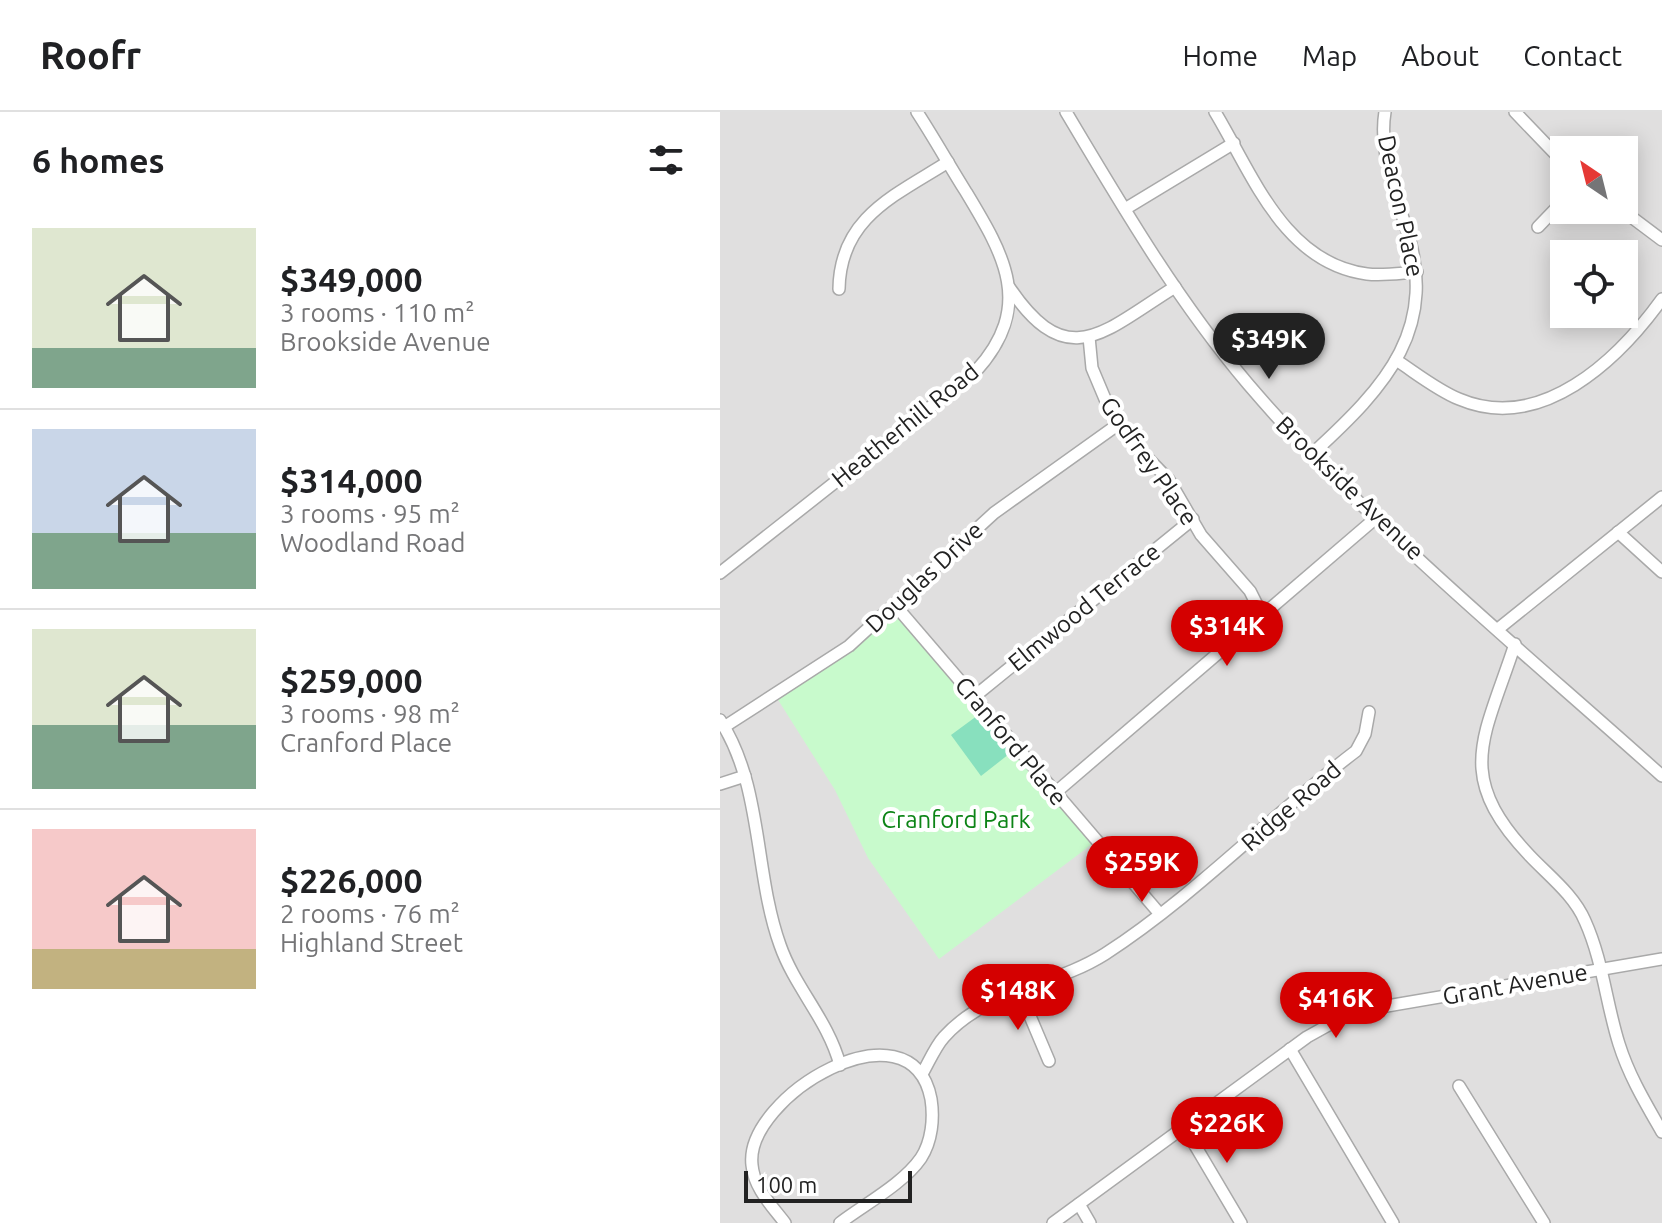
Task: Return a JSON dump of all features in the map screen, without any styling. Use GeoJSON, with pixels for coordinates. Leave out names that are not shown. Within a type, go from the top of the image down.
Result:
{"type":"FeatureCollection","features":[{"type":"Feature","properties":{"kind":"street","name":"Heatherhill Road"},"geometry":{"type":"LineString","coordinates":[[720,573],[976,371],[997,342],[1004,325],[1009,287],[998,246],[917,112]]}},
{"type":"Feature","properties":{"kind":"street","name":"Brookside Avenue"},"geometry":{"type":"LineString","coordinates":[[1066,112],[1175,287],[1247,382],[1312,454],[1377,517],[1662,776]]}},
{"type":"Feature","properties":{"kind":"street"},"geometry":{"type":"LineString","coordinates":[[1215,112],[1277,217],[1316,255],[1334,265],[1370,274],[1417,272]]}},
{"type":"Feature","properties":{"kind":"street","name":"Deacon Place"},"geometry":{"type":"LineString","coordinates":[[1312,454],[1359,411],[1396,360],[1417,305],[1417,272],[1392,179],[1385,112]]}},
{"type":"Feature","properties":{"kind":"street"},"geometry":{"type":"LineString","coordinates":[[1515,112],[1550,148]]}},
{"type":"Feature","properties":{"kind":"street"},"geometry":{"type":"LineString","coordinates":[[1125,209],[1234,143]]}},
{"type":"Feature","properties":{"kind":"street"},"geometry":{"type":"LineString","coordinates":[[839,289],[839,262],[860,226],[876,207],[948,162]]}},
{"type":"Feature","properties":{"kind":"street"},"geometry":{"type":"LineString","coordinates":[[1538,227],[1550,215]]}},
{"type":"Feature","properties":{"kind":"street"},"geometry":{"type":"LineString","coordinates":[[1638,222],[1662,240]]}},
{"type":"Feature","properties":{"kind":"street"},"geometry":{"type":"LineString","coordinates":[[1009,287],[1038,325],[1062,337],[1089,337],[1103,332],[1175,287]]}},
{"type":"Feature","properties":{"kind":"street"},"geometry":{"type":"LineString","coordinates":[[1396,360],[1463,401],[1502,408],[1539,403],[1569,390],[1610,357],[1662,299]]}},
{"type":"Feature","properties":{"kind":"street","name":"Godfrey Place"},"geometry":{"type":"LineString","coordinates":[[1089,337],[1099,389],[1120,423],[1135,445],[1169,480],[1216,556],[1250,591],[1262,615]]}},
{"type":"Feature","properties":{"kind":"street","name":"Douglas Drive"},"geometry":{"type":"LineString","coordinates":[[722,724],[820,667],[895,605],[994,513],[1120,423]]}},
{"type":"Feature","properties":{"kind":"street"},"geometry":{"type":"LineString","coordinates":[[1498,629],[1662,497]]}},
{"type":"Feature","properties":{"kind":"street"},"geometry":{"type":"LineString","coordinates":[[1055,793],[1377,517]]}},
{"type":"Feature","properties":{"kind":"street","name":"Elmwood Terrace"},"geometry":{"type":"LineString","coordinates":[[975,696],[1193,519]]}},
{"type":"Feature","properties":{"kind":"street"},"geometry":{"type":"LineString","coordinates":[[1618,532],[1662,572]]}},
{"type":"Feature","properties":{"kind":"street","name":"Cranford Place"},"geometry":{"type":"LineString","coordinates":[[895,605],[1159,913]]}},
{"type":"Feature","properties":{"kind":"street"},"geometry":{"type":"LineString","coordinates":[[1515,644],[1483,742],[1481,768],[1486,795],[1500,823],[1574,900],[1584,917],[1603,969],[1611,1015],[1629,1073],[1662,1132]]}},
{"type":"Feature","properties":{"kind":"street","name":"Ridge Road"},"geometry":{"type":"LineString","coordinates":[[922,1074],[943,1038],[992,1000],[1104,955],[1207,880],[1356,751],[1365,734],[1369,712]]}},
{"type":"Feature","properties":{"kind":"street"},"geometry":{"type":"LineString","coordinates":[[722,724],[745,776],[780,945],[796,981],[828,1028],[840,1065]]}},
{"type":"Feature","properties":{"kind":"street"},"geometry":{"type":"LineString","coordinates":[[720,784],[745,776]]}},
{"type":"Feature","properties":{"kind":"street","name":"Grant Avenue"},"geometry":{"type":"LineString","coordinates":[[1053,1223],[1290,1049],[1352,1012],[1662,959]]}},
{"type":"Feature","properties":{"kind":"street"},"geometry":{"type":"LineString","coordinates":[[1019,990],[1049,1061]]}},
{"type":"Feature","properties":{"kind":"street"},"geometry":{"type":"LineString","coordinates":[[1290,1049],[1393,1223]]}},
{"type":"Feature","properties":{"kind":"street"},"geometry":{"type":"LineString","coordinates":[[785,1223],[754,1177],[754,1142],[786,1099],[840,1065],[862,1056],[888,1055],[912,1064],[922,1074],[931,1103],[931,1133],[920,1158],[840,1223]]}},
{"type":"Feature","properties":{"kind":"street"},"geometry":{"type":"LineString","coordinates":[[1459,1086],[1544,1223]]}},
{"type":"Feature","properties":{"kind":"street"},"geometry":{"type":"LineString","coordinates":[[1183,1125],[1241,1223]]}},
{"type":"Feature","properties":{"kind":"street"},"geometry":{"type":"LineString","coordinates":[[1079,1204],[1090,1223]]}},
{"type":"Feature","properties":{"kind":"shaded area"},"geometry":{"type":"Polygon","coordinates":[[[720,112],[1662,112],[1662,1223],[720,1223],[720,112]]]}},
{"type":"Feature","properties":{"kind":"green space","name":"Cranford Park"},"geometry":{"type":"Polygon","coordinates":[[[895,605],[1095,842],[939,959],[868,858],[835,790],[775,695],[895,605]]]}},
{"type":"Feature","properties":{"kind":"green space"},"geometry":{"type":"Polygon","coordinates":[[[985,710],[1018,747],[981,776],[951,735],[985,710]]]}}]}
